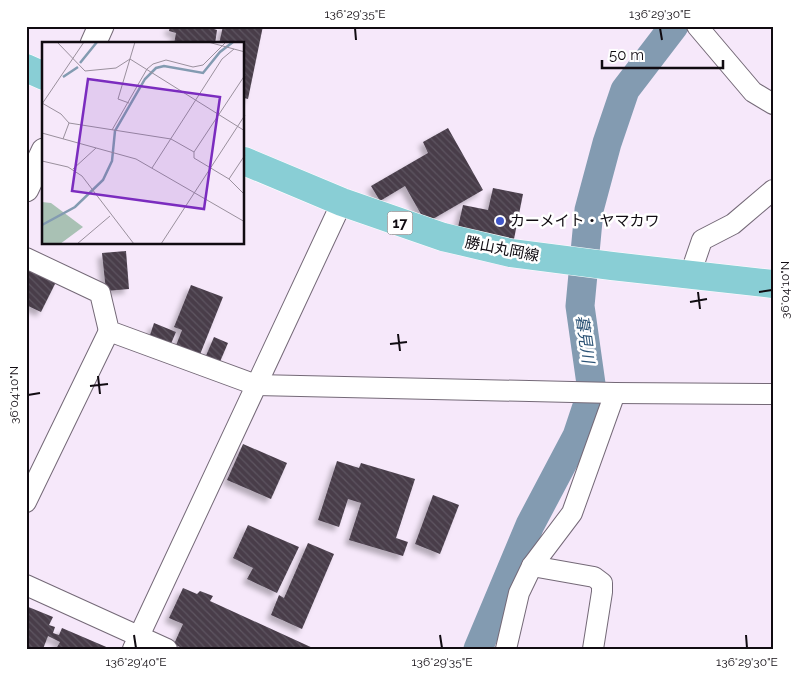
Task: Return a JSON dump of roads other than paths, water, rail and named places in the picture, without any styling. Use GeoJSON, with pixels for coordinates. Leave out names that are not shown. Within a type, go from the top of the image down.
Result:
{"type":"FeatureCollection","features":[{"type":"Feature","properties":{"kind":"main road"},"geometry":{"type":"LineString","coordinates":[[26,68],[42,75]]}},
{"type":"Feature","properties":{"kind":"main road","name":"勝山丸岡線"},"geometry":{"type":"LineString","coordinates":[[245,161],[342,202],[443,238],[511,253],[773,284]]}},
{"type":"Feature","properties":{"kind":"street"},"geometry":{"type":"LineString","coordinates":[[94,42],[101,26]]}},
{"type":"Feature","properties":{"kind":"street"},"geometry":{"type":"LineString","coordinates":[[697,26],[753,92],[773,104]]}},
{"type":"Feature","properties":{"kind":"street"},"geometry":{"type":"LineString","coordinates":[[26,189],[42,155]]}},
{"type":"Feature","properties":{"kind":"street"},"geometry":{"type":"LineString","coordinates":[[690,275],[702,240],[733,224],[773,190]]}},
{"type":"Feature","properties":{"kind":"street"},"geometry":{"type":"LineString","coordinates":[[136,642],[342,202]]}},
{"type":"Feature","properties":{"kind":"street"},"geometry":{"type":"LineString","coordinates":[[26,258],[100,293],[109,331],[26,502]]}},
{"type":"Feature","properties":{"kind":"street"},"geometry":{"type":"LineString","coordinates":[[109,331],[256,385],[610,393],[773,394]]}},
{"type":"Feature","properties":{"kind":"street"},"geometry":{"type":"LineString","coordinates":[[506,649],[519,593],[532,566],[572,513],[610,393]]}},
{"type":"Feature","properties":{"kind":"street"},"geometry":{"type":"LineString","coordinates":[[532,566],[594,578],[602,583],[593,649]]}},
{"type":"Feature","properties":{"kind":"street"},"geometry":{"type":"LineString","coordinates":[[26,585],[136,642],[167,649]]}},
{"type":"Feature","properties":{"kind":"waterway","name":"暮見川"},"geometry":{"type":"LineString","coordinates":[[478,649],[530,525],[577,436],[592,391],[580,306],[589,210],[607,143],[625,90],[674,26]]}},
{"type":"Feature","properties":{"kind":"place","name":"カーメイト・ヤマカワ"},"geometry":{"type":"Point","coordinates":[500,221]}}]}
